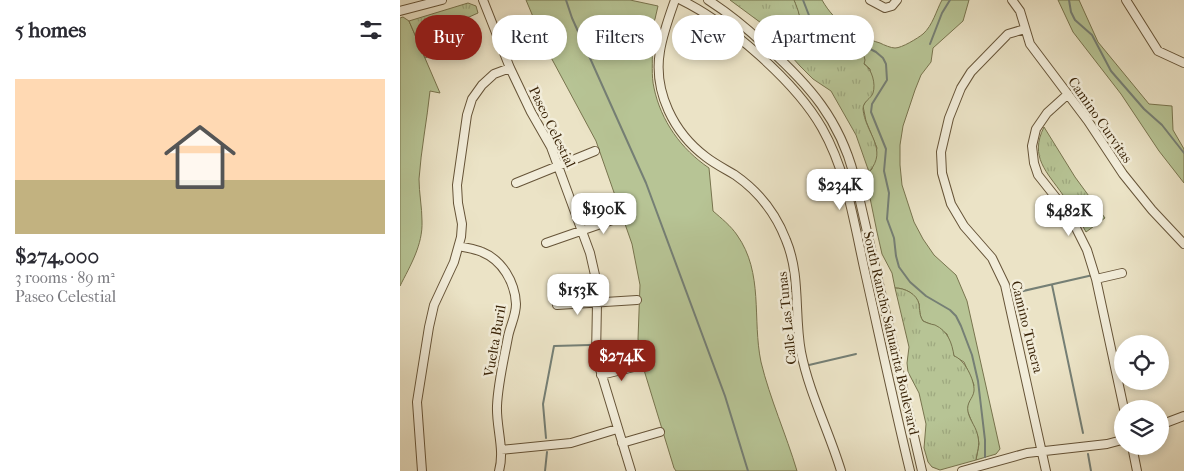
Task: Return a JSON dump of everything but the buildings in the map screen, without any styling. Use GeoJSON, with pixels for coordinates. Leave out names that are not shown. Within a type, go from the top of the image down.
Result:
{"type":"FeatureCollection","features":[{"type":"Feature","properties":{"kind":"street"},"geometry":{"type":"LineString","coordinates":[[400,11],[442,0]]}},
{"type":"Feature","properties":{"kind":"street","name":"Paseo Celestial"},"geometry":{"type":"LineString","coordinates":[[483,0],[510,68],[531,112],[551,147],[590,253],[595,275],[597,303],[596,354],[600,375],[631,471]]}},
{"type":"Feature","properties":{"kind":"street","name":"Calle Las Tunas"},"geometry":{"type":"LineString","coordinates":[[675,0],[663,36],[660,52],[660,79],[666,106],[679,130],[687,140],[707,158],[734,174],[751,188],[768,207],[782,228],[795,268],[800,342],[805,367],[841,471]]}},
{"type":"Feature","properties":{"kind":"street","name":"South Rancho Sahuarita Boulevard"},"geometry":{"type":"LineString","coordinates":[[681,0],[724,26],[786,81],[814,114],[828,140],[846,189],[910,471]]}},
{"type":"Feature","properties":{"kind":"street","name":"South Rancho Sahuarita Boulevard"},"geometry":{"type":"LineString","coordinates":[[708,0],[735,19],[792,69],[818,99],[842,142],[854,175],[922,471]]}},
{"type":"Feature","properties":{"kind":"street"},"geometry":{"type":"LineString","coordinates":[[870,0],[885,8],[892,6],[897,0]]}},
{"type":"Feature","properties":{"kind":"street","name":"Camino Curvitas"},"geometry":{"type":"LineString","coordinates":[[1012,0],[1020,11],[1030,44],[1088,121],[1123,174],[1152,210],[1184,244]]}},
{"type":"Feature","properties":{"kind":"street"},"geometry":{"type":"LineString","coordinates":[[1126,0],[1158,51],[1184,64]]}},
{"type":"Feature","properties":{"kind":"street","name":"Camino Tunera"},"geometry":{"type":"LineString","coordinates":[[1026,29],[1008,34],[968,76],[955,102],[945,130],[941,162],[947,195],[958,218],[992,258],[1005,285],[1046,471]]}},
{"type":"Feature","properties":{"kind":"street"},"geometry":{"type":"LineString","coordinates":[[422,471],[418,402],[428,326],[434,305],[454,262],[459,246],[462,224],[457,185],[467,115],[472,99],[482,85],[494,74],[510,68]]}},
{"type":"Feature","properties":{"kind":"street"},"geometry":{"type":"LineString","coordinates":[[1068,94],[1047,113],[1036,129],[1032,146],[1034,162],[1038,175],[1079,231],[1096,279],[1114,350]]}},
{"type":"Feature","properties":{"kind":"street"},"geometry":{"type":"LineString","coordinates":[[516,183],[595,151]]}},
{"type":"Feature","properties":{"kind":"street"},"geometry":{"type":"LineString","coordinates":[[546,244],[618,218]]}},
{"type":"Feature","properties":{"kind":"street","name":"Vuelta Buril"},"geometry":{"type":"LineString","coordinates":[[459,246],[481,252],[494,259],[506,272],[513,287],[516,304],[515,312],[508,335],[497,405],[501,450],[499,471]]}},
{"type":"Feature","properties":{"kind":"street"},"geometry":{"type":"LineString","coordinates":[[1096,279],[1122,273]]}},
{"type":"Feature","properties":{"kind":"street"},"geometry":{"type":"LineString","coordinates":[[557,305],[637,300]]}},
{"type":"Feature","properties":{"kind":"street"},"geometry":{"type":"LineString","coordinates":[[600,375],[638,366]]}},
{"type":"Feature","properties":{"kind":"street"},"geometry":{"type":"LineString","coordinates":[[1169,422],[1184,416]]}},
{"type":"Feature","properties":{"kind":"street"},"geometry":{"type":"LineString","coordinates":[[501,450],[571,443],[617,429]]}},
{"type":"Feature","properties":{"kind":"street"},"geometry":{"type":"LineString","coordinates":[[622,444],[660,432]]}},
{"type":"Feature","properties":{"kind":"street"},"geometry":{"type":"LineString","coordinates":[[962,471],[1020,454],[1114,442]]}},
{"type":"Feature","properties":{"kind":"street"},"geometry":{"type":"LineString","coordinates":[[1134,455],[1137,471]]}},
{"type":"Feature","properties":{"kind":"green space"},"geometry":{"type":"Polygon","coordinates":[[[526,0],[630,0],[658,6],[656,15],[577,15],[577,60],[652,60],[654,88],[667,123],[681,143],[709,168],[713,211],[735,232],[751,265],[756,297],[758,346],[761,362],[797,471],[676,471],[674,468],[640,357],[638,339],[640,285],[632,244],[596,141],[552,60],[567,60],[567,15],[532,15],[526,0]]]}},
{"type":"Feature","properties":{"kind":"green space"},"geometry":{"type":"Polygon","coordinates":[[[730,0],[794,0],[798,15],[754,15],[754,18],[730,0]]]}},
{"type":"Feature","properties":{"kind":"green space"},"geometry":{"type":"Polygon","coordinates":[[[794,0],[822,0],[833,15],[799,15],[794,0]]]}},
{"type":"Feature","properties":{"kind":"green space"},"geometry":{"type":"Polygon","coordinates":[[[942,0],[969,0],[963,21],[933,48],[931,62],[921,75],[903,126],[900,145],[900,165],[902,185],[914,222],[934,255],[956,275],[967,301],[1000,449],[996,454],[976,460],[979,444],[978,437],[967,410],[974,385],[964,362],[954,356],[947,334],[923,321],[920,315],[918,300],[906,290],[895,288],[892,273],[882,254],[870,198],[869,172],[872,169],[877,148],[866,121],[863,106],[873,90],[870,69],[860,60],[874,60],[874,41],[895,48],[906,45],[923,34],[932,22],[942,0]]]}},
{"type":"Feature","properties":{"kind":"green space"},"geometry":{"type":"Polygon","coordinates":[[[1058,0],[1079,0],[1098,42],[1149,104],[1172,106],[1173,130],[1184,149],[1184,183],[1159,151],[1121,94],[1073,32],[1058,0]]]}},
{"type":"Feature","properties":{"kind":"green space"},"geometry":{"type":"Polygon","coordinates":[[[468,3],[476,6],[478,13],[474,15],[429,15],[468,3]]]}},
{"type":"Feature","properties":{"kind":"green space"},"geometry":{"type":"Polygon","coordinates":[[[403,17],[409,21],[415,35],[415,60],[426,60],[440,93],[430,91],[419,179],[422,230],[415,255],[400,286],[400,18],[403,17]]]}},
{"type":"Feature","properties":{"kind":"green space"},"geometry":{"type":"Polygon","coordinates":[[[415,19],[415,35],[409,21],[415,19]]]}},
{"type":"Feature","properties":{"kind":"green space"},"geometry":{"type":"Polygon","coordinates":[[[795,60],[865,60],[864,64],[873,77],[874,85],[873,93],[864,104],[863,109],[877,156],[875,164],[869,172],[856,135],[831,91],[813,79],[795,60]]]}},
{"type":"Feature","properties":{"kind":"green space"},"geometry":{"type":"Polygon","coordinates":[[[1044,127],[1075,177],[1105,218],[1086,232],[1042,164],[1038,147],[1044,127]]]}},
{"type":"Feature","properties":{"kind":"green space"},"geometry":{"type":"Polygon","coordinates":[[[895,288],[906,290],[916,297],[923,321],[935,325],[946,334],[951,342],[954,356],[965,365],[971,376],[974,391],[968,409],[979,440],[976,460],[940,470],[932,467],[928,462],[924,448],[926,424],[919,393],[908,372],[909,347],[895,288]]]}},
{"type":"Feature","properties":{"kind":"waterway"},"geometry":{"type":"LineString","coordinates":[[566,0],[572,18],[646,183],[725,396],[748,471]]}},
{"type":"Feature","properties":{"kind":"waterway"},"geometry":{"type":"LineString","coordinates":[[803,0],[810,18],[818,29],[845,36],[876,52],[883,58],[886,64],[887,80],[872,104],[871,112],[886,149],[884,171],[889,193],[887,219],[894,238],[896,256],[899,267],[910,282],[926,296],[950,310],[956,316],[961,326],[972,355],[978,381],[985,440],[985,457]]}},
{"type":"Feature","properties":{"kind":"waterway"},"geometry":{"type":"LineString","coordinates":[[930,44],[942,13],[950,0]]}},
{"type":"Feature","properties":{"kind":"waterway"},"geometry":{"type":"LineString","coordinates":[[1069,0],[1071,12],[1075,20],[1092,35],[1111,71],[1144,109],[1162,125],[1184,153]]}},
{"type":"Feature","properties":{"kind":"waterway"},"geometry":{"type":"LineString","coordinates":[[1010,294],[1093,275]]}},
{"type":"Feature","properties":{"kind":"waterway"},"geometry":{"type":"LineString","coordinates":[[1052,285],[1083,433]]}},
{"type":"Feature","properties":{"kind":"waterway"},"geometry":{"type":"LineString","coordinates":[[546,438],[543,404],[554,346],[590,345]]}},
{"type":"Feature","properties":{"kind":"waterway"},"geometry":{"type":"LineString","coordinates":[[809,365],[856,354]]}},
{"type":"Feature","properties":{"kind":"waterway"},"geometry":{"type":"LineString","coordinates":[[545,471],[547,452]]}},
{"type":"Feature","properties":{"kind":"waterway"},"geometry":{"type":"LineString","coordinates":[[1088,454],[1091,471]]}}]}
